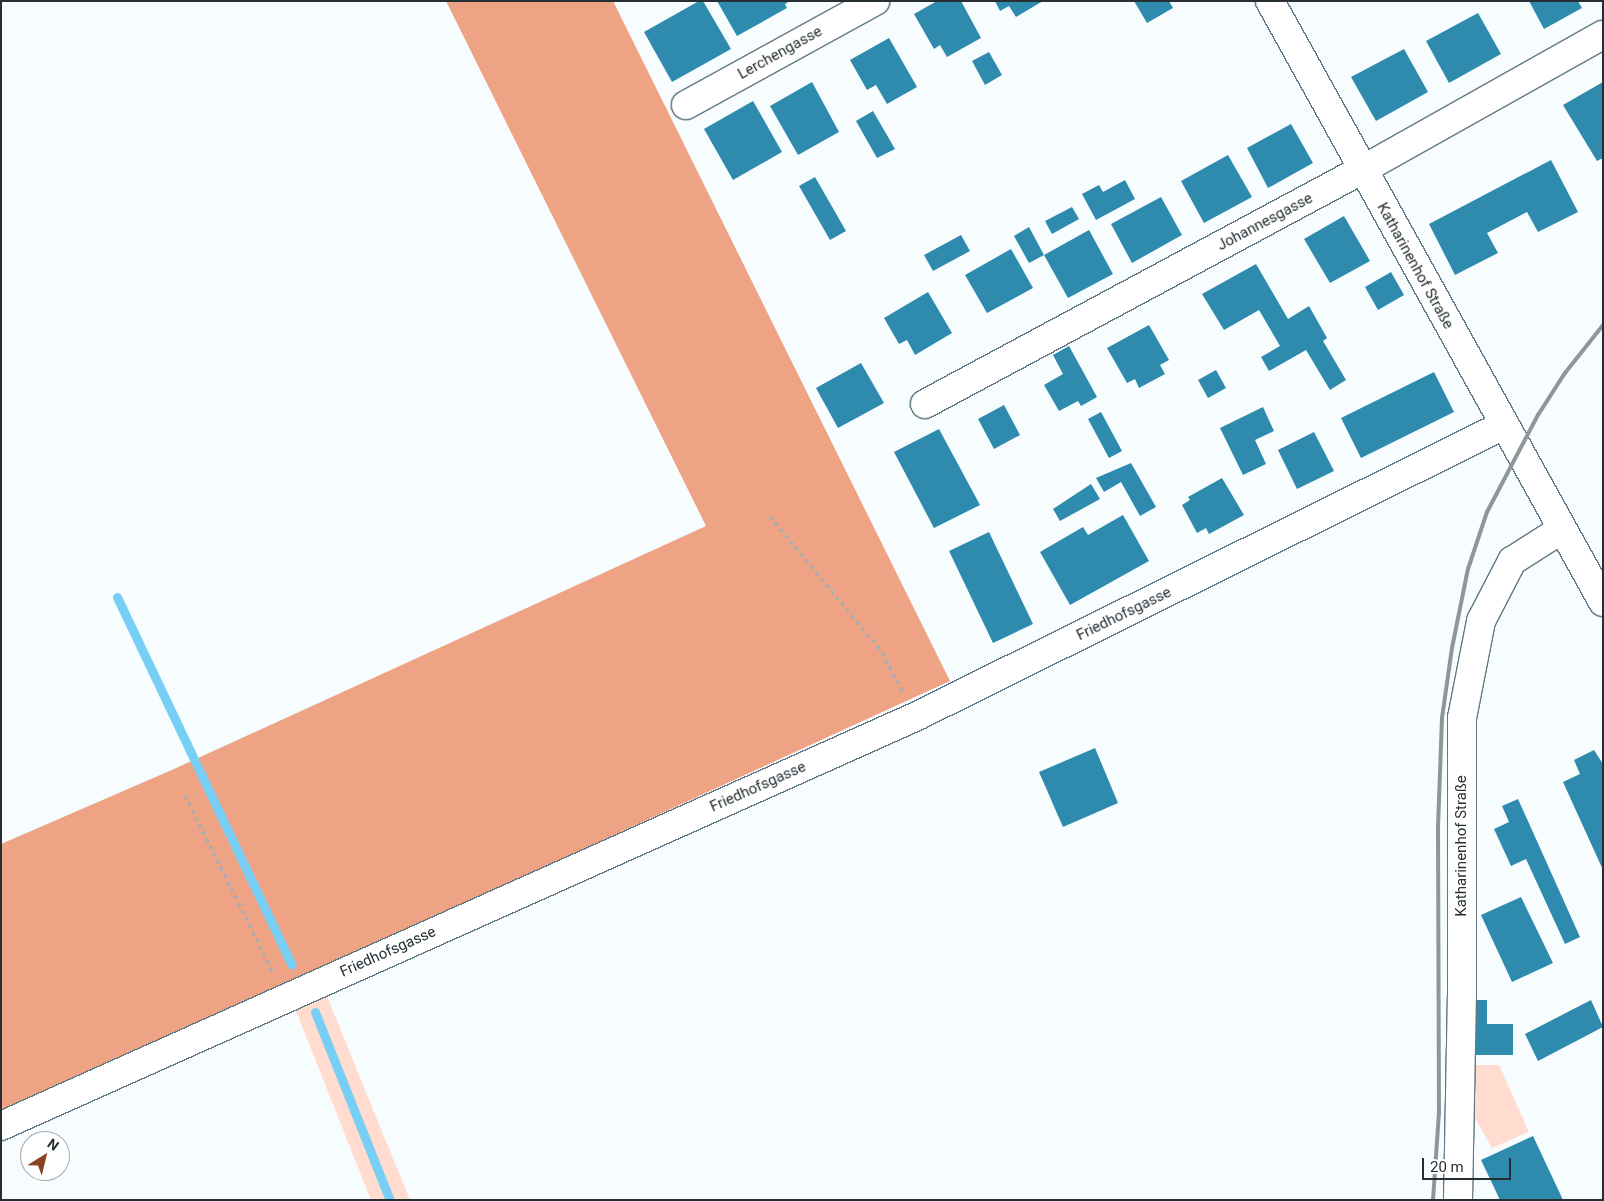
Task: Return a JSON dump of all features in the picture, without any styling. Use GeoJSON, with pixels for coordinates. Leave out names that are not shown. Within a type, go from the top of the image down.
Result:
{"type":"FeatureCollection","features":[{"type":"Feature","properties":{"kind":"street","name":"Lerchengasse"},"geometry":{"type":"LineString","coordinates":[[686,105],[875,1]]}},
{"type":"Feature","properties":{"kind":"street","name":"Katharinenhof Straße"},"geometry":{"type":"LineString","coordinates":[[1270,1],[1603,602]]}},
{"type":"Feature","properties":{"kind":"street","name":"Johannesgasse"},"geometry":{"type":"LineString","coordinates":[[925,404],[1362,170],[1603,36]]}},
{"type":"Feature","properties":{"kind":"street","name":"Friedhofsgasse"},"geometry":{"type":"LineString","coordinates":[[1,1126],[916,716],[1504,425]]}},
{"type":"Feature","properties":{"kind":"street","name":"Katharinenhof Straße"},"geometry":{"type":"LineString","coordinates":[[1458,1200],[1462,996],[1462,718],[1480,621],[1512,561],[1562,530]]}},
{"type":"Feature","properties":{"kind":"path"},"geometry":{"type":"LineString","coordinates":[[770,516],[882,652],[916,716]]}},
{"type":"Feature","properties":{"kind":"path"},"geometry":{"type":"LineString","coordinates":[[185,795],[286,997]]}},
{"type":"Feature","properties":{"kind":"shaded area"},"geometry":{"type":"Polygon","coordinates":[[[446,1],[613,1],[950,681],[1,1116],[1,844],[174,769],[706,526],[446,1]]]}},
{"type":"Feature","properties":{"kind":"shaded area"},"geometry":{"type":"Polygon","coordinates":[[[326,994],[410,1200],[371,1200],[294,1006],[326,994]]]}},
{"type":"Feature","properties":{"kind":"shaded area"},"geometry":{"type":"Polygon","coordinates":[[[1472,1065],[1499,1065],[1529,1132],[1492,1148],[1470,1110],[1472,1065]]]}},
{"type":"Feature","properties":{"kind":"building"},"geometry":{"type":"Polygon","coordinates":[[[699,1],[703,1],[731,49],[672,82],[644,32],[699,1]]]}},
{"type":"Feature","properties":{"kind":"building"},"geometry":{"type":"Polygon","coordinates":[[[717,1],[790,1],[785,4],[787,8],[737,36],[717,1]]]}},
{"type":"Feature","properties":{"kind":"building"},"geometry":{"type":"Polygon","coordinates":[[[937,1],[961,1],[981,38],[947,57],[940,45],[934,49],[914,14],[937,1]]]}},
{"type":"Feature","properties":{"kind":"building"},"geometry":{"type":"Polygon","coordinates":[[[995,1],[1043,1],[1016,17],[1009,6],[1000,11],[995,1]]]}},
{"type":"Feature","properties":{"kind":"building"},"geometry":{"type":"Polygon","coordinates":[[[1134,1],[1169,1],[1173,8],[1147,23],[1134,1]]]}},
{"type":"Feature","properties":{"kind":"building"},"geometry":{"type":"Polygon","coordinates":[[[1529,1],[1578,1],[1582,8],[1544,29],[1529,1]]]}},
{"type":"Feature","properties":{"kind":"building"},"geometry":{"type":"Polygon","coordinates":[[[1478,13],[1501,54],[1449,83],[1426,41],[1478,13]]]}},
{"type":"Feature","properties":{"kind":"building"},"geometry":{"type":"Polygon","coordinates":[[[889,38],[917,87],[887,104],[876,85],[867,90],[850,60],[889,38]]]}},
{"type":"Feature","properties":{"kind":"building"},"geometry":{"type":"Polygon","coordinates":[[[1404,49],[1428,92],[1376,121],[1351,77],[1404,49]]]}},
{"type":"Feature","properties":{"kind":"building"},"geometry":{"type":"Polygon","coordinates":[[[989,52],[1002,75],[985,85],[972,61],[989,52]]]}},
{"type":"Feature","properties":{"kind":"building"},"geometry":{"type":"Polygon","coordinates":[[[812,82],[839,132],[798,155],[770,106],[812,82]]]}},
{"type":"Feature","properties":{"kind":"building"},"geometry":{"type":"Polygon","coordinates":[[[1603,82],[1603,158],[1597,161],[1563,105],[1603,82]]]}},
{"type":"Feature","properties":{"kind":"building"},"geometry":{"type":"Polygon","coordinates":[[[753,101],[782,152],[733,180],[704,129],[753,101]]]}},
{"type":"Feature","properties":{"kind":"building"},"geometry":{"type":"Polygon","coordinates":[[[873,111],[895,149],[877,158],[856,121],[873,111]]]}},
{"type":"Feature","properties":{"kind":"building"},"geometry":{"type":"Polygon","coordinates":[[[1291,124],[1313,163],[1268,188],[1247,148],[1291,124]]]}},
{"type":"Feature","properties":{"kind":"building"},"geometry":{"type":"Polygon","coordinates":[[[1228,155],[1252,197],[1204,223],[1181,181],[1228,155]]]}},
{"type":"Feature","properties":{"kind":"building"},"geometry":{"type":"Polygon","coordinates":[[[1551,160],[1578,212],[1538,232],[1527,212],[1487,233],[1498,253],[1455,275],[1429,224],[1551,160]]]}},
{"type":"Feature","properties":{"kind":"building"},"geometry":{"type":"Polygon","coordinates":[[[815,177],[846,231],[830,240],[799,186],[815,177]]]}},
{"type":"Feature","properties":{"kind":"building"},"geometry":{"type":"Polygon","coordinates":[[[1125,180],[1135,199],[1096,220],[1082,194],[1099,185],[1103,192],[1125,180]]]}},
{"type":"Feature","properties":{"kind":"building"},"geometry":{"type":"Polygon","coordinates":[[[1161,197],[1182,235],[1132,263],[1111,224],[1161,197]]]}},
{"type":"Feature","properties":{"kind":"building"},"geometry":{"type":"Polygon","coordinates":[[[1072,207],[1079,219],[1052,234],[1045,221],[1072,207]]]}},
{"type":"Feature","properties":{"kind":"building"},"geometry":{"type":"Polygon","coordinates":[[[1344,216],[1370,261],[1330,283],[1304,239],[1344,216]]]}},
{"type":"Feature","properties":{"kind":"building"},"geometry":{"type":"Polygon","coordinates":[[[1029,227],[1044,255],[1029,263],[1014,236],[1029,227]]]}},
{"type":"Feature","properties":{"kind":"building"},"geometry":{"type":"Polygon","coordinates":[[[1089,230],[1113,274],[1068,298],[1044,255],[1089,230]]]}},
{"type":"Feature","properties":{"kind":"building"},"geometry":{"type":"Polygon","coordinates":[[[961,235],[970,251],[933,271],[924,255],[961,235]]]}},
{"type":"Feature","properties":{"kind":"building"},"geometry":{"type":"Polygon","coordinates":[[[1011,249],[1033,288],[987,313],[965,275],[1011,249]]]}},
{"type":"Feature","properties":{"kind":"building"},"geometry":{"type":"Polygon","coordinates":[[[1256,264],[1288,319],[1309,306],[1327,338],[1323,341],[1346,380],[1330,390],[1306,350],[1269,371],[1261,357],[1280,346],[1259,310],[1224,330],[1202,294],[1256,264]]]}},
{"type":"Feature","properties":{"kind":"building"},"geometry":{"type":"Polygon","coordinates":[[[1391,272],[1404,295],[1378,310],[1365,287],[1391,272]]]}},
{"type":"Feature","properties":{"kind":"building"},"geometry":{"type":"Polygon","coordinates":[[[928,292],[952,333],[915,355],[907,340],[899,344],[884,318],[928,292]]]}},
{"type":"Feature","properties":{"kind":"building"},"geometry":{"type":"Polygon","coordinates":[[[1149,325],[1169,360],[1160,365],[1165,374],[1139,388],[1135,379],[1127,383],[1107,348],[1149,325]]]}},
{"type":"Feature","properties":{"kind":"building"},"geometry":{"type":"Polygon","coordinates":[[[1069,346],[1097,397],[1081,406],[1078,401],[1059,411],[1044,385],[1063,374],[1053,355],[1069,346]]]}},
{"type":"Feature","properties":{"kind":"building"},"geometry":{"type":"Polygon","coordinates":[[[861,363],[884,403],[838,428],[816,388],[861,363]]]}},
{"type":"Feature","properties":{"kind":"building"},"geometry":{"type":"Polygon","coordinates":[[[1216,370],[1226,388],[1208,398],[1198,380],[1216,370]]]}},
{"type":"Feature","properties":{"kind":"building"},"geometry":{"type":"Polygon","coordinates":[[[1434,372],[1454,412],[1361,458],[1341,418],[1434,372]]]}},
{"type":"Feature","properties":{"kind":"building"},"geometry":{"type":"Polygon","coordinates":[[[1004,405],[1020,435],[994,449],[978,419],[1004,405]]]}},
{"type":"Feature","properties":{"kind":"building"},"geometry":{"type":"Polygon","coordinates":[[[1263,407],[1274,431],[1255,440],[1266,464],[1243,475],[1220,428],[1263,407]]]}},
{"type":"Feature","properties":{"kind":"building"},"geometry":{"type":"Polygon","coordinates":[[[1101,412],[1122,451],[1109,458],[1088,419],[1101,412]]]}},
{"type":"Feature","properties":{"kind":"building"},"geometry":{"type":"Polygon","coordinates":[[[939,429],[980,505],[934,528],[894,452],[939,429]]]}},
{"type":"Feature","properties":{"kind":"building"},"geometry":{"type":"Polygon","coordinates":[[[1314,432],[1334,471],[1297,489],[1278,450],[1314,432]]]}},
{"type":"Feature","properties":{"kind":"building"},"geometry":{"type":"Polygon","coordinates":[[[1131,463],[1156,507],[1140,516],[1121,482],[1104,492],[1096,478],[1131,463]]]}},
{"type":"Feature","properties":{"kind":"building"},"geometry":{"type":"Polygon","coordinates":[[[1222,478],[1244,515],[1209,534],[1206,528],[1197,533],[1182,505],[1190,500],[1188,497],[1222,478]]]}},
{"type":"Feature","properties":{"kind":"building"},"geometry":{"type":"Polygon","coordinates":[[[1091,484],[1100,499],[1060,521],[1053,509],[1091,484]]]}},
{"type":"Feature","properties":{"kind":"building"},"geometry":{"type":"Polygon","coordinates":[[[1123,515],[1149,561],[1070,605],[1040,552],[1083,527],[1088,535],[1123,515]]]}},
{"type":"Feature","properties":{"kind":"building"},"geometry":{"type":"Polygon","coordinates":[[[989,532],[1033,624],[993,643],[949,551],[989,532]]]}},
{"type":"Feature","properties":{"kind":"building"},"geometry":{"type":"Polygon","coordinates":[[[1095,748],[1118,803],[1063,827],[1039,772],[1095,748]]]}},
{"type":"Feature","properties":{"kind":"building"},"geometry":{"type":"Polygon","coordinates":[[[1594,750],[1603,764],[1603,870],[1563,782],[1580,774],[1574,760],[1594,750]]]}},
{"type":"Feature","properties":{"kind":"building"},"geometry":{"type":"Polygon","coordinates":[[[1518,799],[1580,937],[1565,944],[1526,859],[1511,866],[1494,829],[1509,822],[1502,806],[1518,799]]]}},
{"type":"Feature","properties":{"kind":"building"},"geometry":{"type":"Polygon","coordinates":[[[1521,897],[1553,963],[1512,982],[1481,915],[1521,897]]]}},
{"type":"Feature","properties":{"kind":"building"},"geometry":{"type":"Polygon","coordinates":[[[1473,1000],[1487,1000],[1487,1024],[1513,1024],[1513,1055],[1473,1055],[1473,1000]]]}},
{"type":"Feature","properties":{"kind":"building"},"geometry":{"type":"Polygon","coordinates":[[[1591,1000],[1603,1027],[1538,1061],[1525,1034],[1591,1000]]]}},
{"type":"Feature","properties":{"kind":"building"},"geometry":{"type":"Polygon","coordinates":[[[1533,1136],[1563,1200],[1500,1200],[1481,1160],[1533,1136]]]}},
{"type":"Feature","properties":{"kind":"waterway"},"geometry":{"type":"LineString","coordinates":[[117,597],[292,965]]}},
{"type":"Feature","properties":{"kind":"waterway"},"geometry":{"type":"LineString","coordinates":[[315,1012],[390,1200]]}},
{"type":"Feature","properties":{"kind":"railway"},"geometry":{"type":"LineString","coordinates":[[1433,1200],[1439,1113],[1438,827],[1442,718],[1452,648],[1468,569],[1487,512],[1538,415],[1565,373],[1603,325]]}}]}
